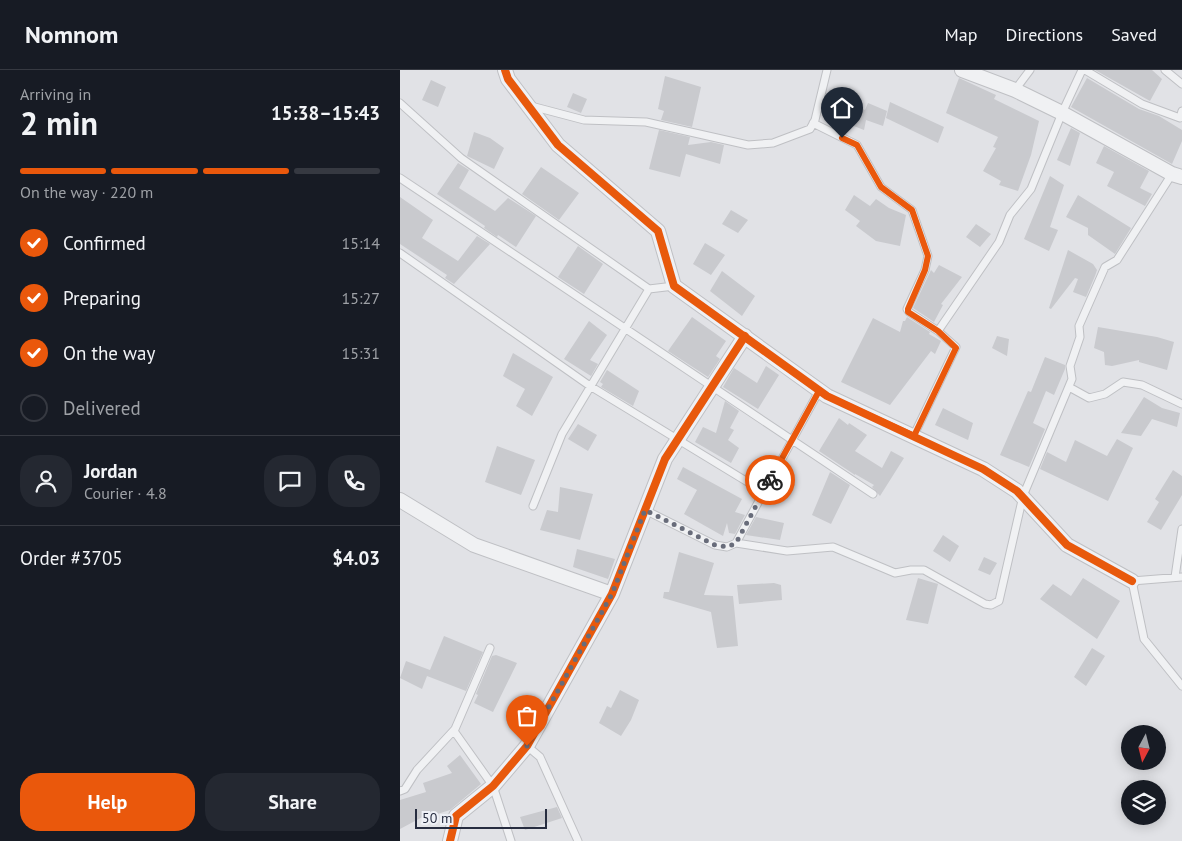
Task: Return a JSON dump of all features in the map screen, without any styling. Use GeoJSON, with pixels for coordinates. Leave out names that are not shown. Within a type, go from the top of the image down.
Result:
{"type":"FeatureCollection","features":[{"type":"Feature","properties":{"kind":"street"},"geometry":{"type":"LineString","coordinates":[[505,70],[508,79],[558,145],[658,231],[674,286],[827,396],[983,469],[1023,496],[1067,545],[1132,581]]}},
{"type":"Feature","properties":{"kind":"street"},"geometry":{"type":"LineString","coordinates":[[962,70],[1015,90],[1062,113],[1177,176]]}},
{"type":"Feature","properties":{"kind":"street"},"geometry":{"type":"LineString","coordinates":[[450,841],[456,816],[493,786],[527,746],[612,594],[666,459],[745,336]]}},
{"type":"Feature","properties":{"kind":"street"},"geometry":{"type":"LineString","coordinates":[[400,500],[474,544],[612,594]]}},
{"type":"Feature","properties":{"kind":"lane"},"geometry":{"type":"LineString","coordinates":[[528,105],[584,120],[646,122],[748,145],[773,143],[810,129],[827,70]]}},
{"type":"Feature","properties":{"kind":"lane"},"geometry":{"type":"LineString","coordinates":[[1015,90],[1030,70]]}},
{"type":"Feature","properties":{"kind":"lane"},"geometry":{"type":"LineString","coordinates":[[938,331],[999,242],[1010,216],[1031,189],[1062,113],[1084,70],[1142,104],[1180,118],[1182,110]]}},
{"type":"Feature","properties":{"kind":"lane"},"geometry":{"type":"LineString","coordinates":[[1165,70],[1182,84]]}},
{"type":"Feature","properties":{"kind":"lane"},"geometry":{"type":"LineString","coordinates":[[400,103],[461,158],[649,289],[674,286]]}},
{"type":"Feature","properties":{"kind":"lane"},"geometry":{"type":"LineString","coordinates":[[813,123],[857,145],[881,187],[912,210],[928,256],[925,270],[908,312],[938,331],[956,348],[914,436]]}},
{"type":"Feature","properties":{"kind":"lane"},"geometry":{"type":"LineString","coordinates":[[645,510],[715,545],[727,547],[736,543],[787,551],[833,547],[895,573],[924,570],[985,604],[991,605],[999,601],[1023,496],[1072,378],[1070,366],[1080,337],[1078,326],[1105,267],[1117,260],[1177,176]]}},
{"type":"Feature","properties":{"kind":"lane"},"geometry":{"type":"LineString","coordinates":[[400,178],[873,494]]}},
{"type":"Feature","properties":{"kind":"lane"},"geometry":{"type":"LineString","coordinates":[[400,253],[590,386],[764,492]]}},
{"type":"Feature","properties":{"kind":"lane"},"geometry":{"type":"LineString","coordinates":[[532,506],[562,434],[649,289]]}},
{"type":"Feature","properties":{"kind":"lane"},"geometry":{"type":"LineString","coordinates":[[1069,387],[1089,398],[1106,394],[1123,382],[1142,385],[1182,404]]}},
{"type":"Feature","properties":{"kind":"lane"},"geometry":{"type":"LineString","coordinates":[[736,543],[819,391]]}},
{"type":"Feature","properties":{"kind":"lane"},"geometry":{"type":"LineString","coordinates":[[1182,529],[1179,577],[1132,581],[1144,639],[1182,686]]}},
{"type":"Feature","properties":{"kind":"lane"},"geometry":{"type":"LineString","coordinates":[[400,791],[405,789],[417,770],[454,731],[490,648]]}},
{"type":"Feature","properties":{"kind":"lane"},"geometry":{"type":"LineString","coordinates":[[454,731],[493,786],[510,841]]}},
{"type":"Feature","properties":{"kind":"lane"},"geometry":{"type":"LineString","coordinates":[[527,746],[540,758],[578,841]]}},
{"type":"Feature","properties":{"kind":"building"},"geometry":{"type":"Polygon","coordinates":[[[1095,70],[1152,70],[1162,79],[1150,101],[1095,70]]]}},
{"type":"Feature","properties":{"kind":"building"},"geometry":{"type":"Polygon","coordinates":[[[665,76],[701,87],[692,127],[661,120],[664,111],[658,109],[665,76]]]}},
{"type":"Feature","properties":{"kind":"building"},"geometry":{"type":"Polygon","coordinates":[[[959,78],[996,95],[994,99],[1039,121],[1031,155],[1018,191],[999,185],[1001,181],[983,171],[996,148],[993,147],[998,137],[946,113],[959,78]]]}},
{"type":"Feature","properties":{"kind":"building"},"geometry":{"type":"Polygon","coordinates":[[[1087,78],[1139,109],[1159,116],[1182,130],[1182,141],[1172,164],[1071,107],[1087,78]]]}},
{"type":"Feature","properties":{"kind":"building"},"geometry":{"type":"Polygon","coordinates":[[[431,80],[446,87],[438,107],[422,100],[431,80]]]}},
{"type":"Feature","properties":{"kind":"building"},"geometry":{"type":"Polygon","coordinates":[[[573,93],[587,99],[581,113],[567,107],[573,93]]]}},
{"type":"Feature","properties":{"kind":"building"},"geometry":{"type":"Polygon","coordinates":[[[890,102],[944,127],[938,143],[886,118],[890,102]]]}},
{"type":"Feature","properties":{"kind":"building"},"geometry":{"type":"Polygon","coordinates":[[[868,103],[887,111],[883,126],[866,120],[864,130],[846,123],[852,104],[865,110],[868,103]]]}},
{"type":"Feature","properties":{"kind":"building"},"geometry":{"type":"Polygon","coordinates":[[[1071,128],[1080,133],[1070,166],[1057,160],[1071,128]]]}},
{"type":"Feature","properties":{"kind":"building"},"geometry":{"type":"Polygon","coordinates":[[[659,130],[690,137],[688,145],[711,142],[724,145],[720,164],[686,154],[680,177],[649,169],[659,130]]]}},
{"type":"Feature","properties":{"kind":"building"},"geometry":{"type":"Polygon","coordinates":[[[474,132],[490,138],[504,148],[494,169],[467,156],[474,132]]]}},
{"type":"Feature","properties":{"kind":"building"},"geometry":{"type":"Polygon","coordinates":[[[1104,146],[1149,171],[1140,188],[1152,194],[1145,206],[1107,186],[1114,172],[1096,163],[1104,146]]]}},
{"type":"Feature","properties":{"kind":"building"},"geometry":{"type":"Polygon","coordinates":[[[458,163],[469,170],[459,188],[495,211],[508,198],[536,216],[516,247],[498,235],[497,237],[484,228],[485,226],[437,194],[458,163]]]}},
{"type":"Feature","properties":{"kind":"building"},"geometry":{"type":"Polygon","coordinates":[[[541,167],[579,193],[559,220],[522,194],[541,167]]]}},
{"type":"Feature","properties":{"kind":"building"},"geometry":{"type":"Polygon","coordinates":[[[1050,176],[1064,185],[1050,227],[1058,230],[1049,251],[1024,239],[1050,176]]]}},
{"type":"Feature","properties":{"kind":"building"},"geometry":{"type":"Polygon","coordinates":[[[854,195],[870,206],[876,199],[889,208],[906,215],[900,246],[876,241],[856,226],[860,221],[845,210],[854,195]]]}},
{"type":"Feature","properties":{"kind":"building"},"geometry":{"type":"Polygon","coordinates":[[[1078,195],[1131,228],[1115,254],[1088,235],[1088,228],[1066,217],[1078,195]]]}},
{"type":"Feature","properties":{"kind":"building"},"geometry":{"type":"Polygon","coordinates":[[[400,197],[433,220],[422,238],[458,261],[477,236],[490,244],[454,284],[445,278],[447,275],[400,244],[400,197]]]}},
{"type":"Feature","properties":{"kind":"building"},"geometry":{"type":"Polygon","coordinates":[[[731,210],[748,220],[738,233],[722,224],[731,210]]]}},
{"type":"Feature","properties":{"kind":"building"},"geometry":{"type":"Polygon","coordinates":[[[976,224],[991,234],[980,247],[966,237],[976,224]]]}},
{"type":"Feature","properties":{"kind":"building"},"geometry":{"type":"Polygon","coordinates":[[[705,243],[725,255],[711,275],[693,264],[705,243]]]}},
{"type":"Feature","properties":{"kind":"building"},"geometry":{"type":"Polygon","coordinates":[[[578,246],[603,264],[584,294],[558,277],[578,246]]]}},
{"type":"Feature","properties":{"kind":"building"},"geometry":{"type":"Polygon","coordinates":[[[1068,250],[1093,264],[1097,270],[1086,297],[1073,292],[1078,279],[1075,278],[1051,309],[1049,308],[1068,250]]]}},
{"type":"Feature","properties":{"kind":"building"},"geometry":{"type":"Polygon","coordinates":[[[939,265],[962,277],[941,304],[943,305],[934,322],[913,308],[931,270],[934,273],[939,265]]]}},
{"type":"Feature","properties":{"kind":"building"},"geometry":{"type":"Polygon","coordinates":[[[722,271],[755,296],[742,316],[710,291],[722,271]]]}},
{"type":"Feature","properties":{"kind":"building"},"geometry":{"type":"Polygon","coordinates":[[[692,317],[726,341],[716,356],[720,359],[708,377],[668,351],[692,317]]]}},
{"type":"Feature","properties":{"kind":"building"},"geometry":{"type":"Polygon","coordinates":[[[907,317],[941,341],[935,354],[931,351],[890,405],[841,382],[873,318],[900,332],[903,321],[907,317]]]}},
{"type":"Feature","properties":{"kind":"building"},"geometry":{"type":"Polygon","coordinates":[[[589,321],[607,335],[590,360],[598,364],[591,376],[564,359],[589,321]]]}},
{"type":"Feature","properties":{"kind":"building"},"geometry":{"type":"Polygon","coordinates":[[[1098,327],[1157,337],[1174,342],[1167,370],[1139,362],[1139,360],[1112,366],[1105,365],[1104,352],[1094,348],[1098,327]]]}},
{"type":"Feature","properties":{"kind":"building"},"geometry":{"type":"Polygon","coordinates":[[[997,336],[1009,339],[1007,356],[992,348],[997,336]]]}},
{"type":"Feature","properties":{"kind":"building"},"geometry":{"type":"Polygon","coordinates":[[[513,353],[553,377],[532,416],[516,406],[525,389],[503,376],[513,353]]]}},
{"type":"Feature","properties":{"kind":"building"},"geometry":{"type":"Polygon","coordinates":[[[1045,357],[1065,365],[1065,369],[1054,395],[1046,391],[1033,423],[1045,429],[1029,467],[1000,455],[1028,391],[1031,392],[1045,357]]]}},
{"type":"Feature","properties":{"kind":"building"},"geometry":{"type":"Polygon","coordinates":[[[766,366],[779,375],[758,409],[723,387],[734,368],[757,383],[766,366]]]}},
{"type":"Feature","properties":{"kind":"building"},"geometry":{"type":"Polygon","coordinates":[[[607,370],[639,391],[633,406],[601,387],[603,384],[600,382],[607,370]]]}},
{"type":"Feature","properties":{"kind":"building"},"geometry":{"type":"Polygon","coordinates":[[[1144,397],[1162,408],[1180,413],[1177,427],[1152,419],[1141,436],[1121,433],[1144,397]]]}},
{"type":"Feature","properties":{"kind":"building"},"geometry":{"type":"Polygon","coordinates":[[[725,401],[739,411],[730,428],[734,430],[728,440],[739,448],[731,463],[695,442],[703,427],[716,433],[725,401]]]}},
{"type":"Feature","properties":{"kind":"building"},"geometry":{"type":"Polygon","coordinates":[[[943,408],[973,423],[968,440],[935,425],[943,408]]]}},
{"type":"Feature","properties":{"kind":"building"},"geometry":{"type":"Polygon","coordinates":[[[839,418],[867,435],[855,451],[882,468],[891,451],[904,458],[880,496],[872,487],[874,485],[819,451],[839,418]]]}},
{"type":"Feature","properties":{"kind":"building"},"geometry":{"type":"Polygon","coordinates":[[[578,424],[597,435],[588,451],[568,439],[578,424]]]}},
{"type":"Feature","properties":{"kind":"building"},"geometry":{"type":"Polygon","coordinates":[[[1117,439],[1133,448],[1108,501],[1040,469],[1047,452],[1066,462],[1075,440],[1107,456],[1117,439]]]}},
{"type":"Feature","properties":{"kind":"building"},"geometry":{"type":"Polygon","coordinates":[[[497,446],[535,460],[521,495],[485,482],[497,446]]]}},
{"type":"Feature","properties":{"kind":"building"},"geometry":{"type":"Polygon","coordinates":[[[683,467],[742,499],[735,512],[745,515],[735,534],[729,533],[727,523],[723,536],[684,514],[697,490],[677,479],[683,467]]]}},
{"type":"Feature","properties":{"kind":"building"},"geometry":{"type":"Polygon","coordinates":[[[1173,470],[1182,476],[1182,495],[1161,530],[1147,522],[1159,502],[1155,499],[1173,470]]]}},
{"type":"Feature","properties":{"kind":"building"},"geometry":{"type":"Polygon","coordinates":[[[830,472],[850,485],[831,524],[812,515],[830,472]]]}},
{"type":"Feature","properties":{"kind":"building"},"geometry":{"type":"Polygon","coordinates":[[[560,487],[593,494],[580,540],[540,530],[547,510],[558,512],[560,487]]]}},
{"type":"Feature","properties":{"kind":"building"},"geometry":{"type":"Polygon","coordinates":[[[756,517],[784,523],[780,540],[746,535],[756,517]]]}},
{"type":"Feature","properties":{"kind":"building"},"geometry":{"type":"Polygon","coordinates":[[[943,535],[959,546],[950,562],[933,551],[943,535]]]}},
{"type":"Feature","properties":{"kind":"building"},"geometry":{"type":"Polygon","coordinates":[[[577,549],[615,559],[608,579],[573,567],[577,549]]]}},
{"type":"Feature","properties":{"kind":"building"},"geometry":{"type":"Polygon","coordinates":[[[679,552],[714,563],[704,595],[733,596],[738,646],[717,648],[711,612],[663,598],[664,592],[669,592],[679,552]]]}},
{"type":"Feature","properties":{"kind":"building"},"geometry":{"type":"Polygon","coordinates":[[[984,557],[997,563],[990,575],[978,570],[984,557]]]}},
{"type":"Feature","properties":{"kind":"building"},"geometry":{"type":"Polygon","coordinates":[[[918,578],[938,584],[928,624],[906,620],[918,578]]]}},
{"type":"Feature","properties":{"kind":"building"},"geometry":{"type":"Polygon","coordinates":[[[1083,578],[1120,601],[1097,639],[1040,599],[1053,584],[1071,596],[1083,578]]]}},
{"type":"Feature","properties":{"kind":"building"},"geometry":{"type":"Polygon","coordinates":[[[774,583],[781,585],[782,600],[739,604],[737,585],[774,583]]]}},
{"type":"Feature","properties":{"kind":"building"},"geometry":{"type":"Polygon","coordinates":[[[444,636],[483,652],[466,691],[427,676],[422,689],[400,678],[406,661],[430,670],[444,636]]]}},
{"type":"Feature","properties":{"kind":"building"},"geometry":{"type":"Polygon","coordinates":[[[1092,648],[1105,656],[1086,686],[1074,677],[1092,648]]]}},
{"type":"Feature","properties":{"kind":"building"},"geometry":{"type":"Polygon","coordinates":[[[496,655],[517,663],[493,712],[474,703],[492,656],[496,655]]]}},
{"type":"Feature","properties":{"kind":"building"},"geometry":{"type":"Polygon","coordinates":[[[620,690],[639,700],[631,720],[621,736],[599,723],[607,706],[611,708],[620,690]]]}},
{"type":"Feature","properties":{"kind":"building"},"geometry":{"type":"Polygon","coordinates":[[[460,755],[481,784],[450,810],[431,816],[430,813],[400,829],[400,800],[426,792],[423,783],[452,773],[447,766],[460,755]]]}},
{"type":"Feature","properties":{"kind":"building"},"geometry":{"type":"Polygon","coordinates":[[[557,807],[562,818],[525,830],[520,817],[557,807]]]}},
{"type":"Feature","properties":{"kind":"cycle path"},"geometry":{"type":"LineString","coordinates":[[505,70],[508,79],[558,145],[658,231],[674,286],[827,396],[983,469],[1017,491],[1067,545],[1132,581]]}},
{"type":"Feature","properties":{"kind":"cycle path"},"geometry":{"type":"LineString","coordinates":[[450,841],[456,816],[493,786],[527,746],[612,594],[665,459],[745,336]]}},
{"type":"Feature","properties":{"kind":"way so far"},"geometry":{"type":"LineString","coordinates":[[527,746],[612,594],[645,510],[715,545],[727,547],[736,543],[770,480]]}},
{"type":"Feature","properties":{"kind":"route"},"geometry":{"type":"LineString","coordinates":[[770,480],[819,391],[914,436],[956,348],[938,331],[908,312],[925,270],[928,256],[912,210],[881,187],[857,145],[842,138]]}}]}
